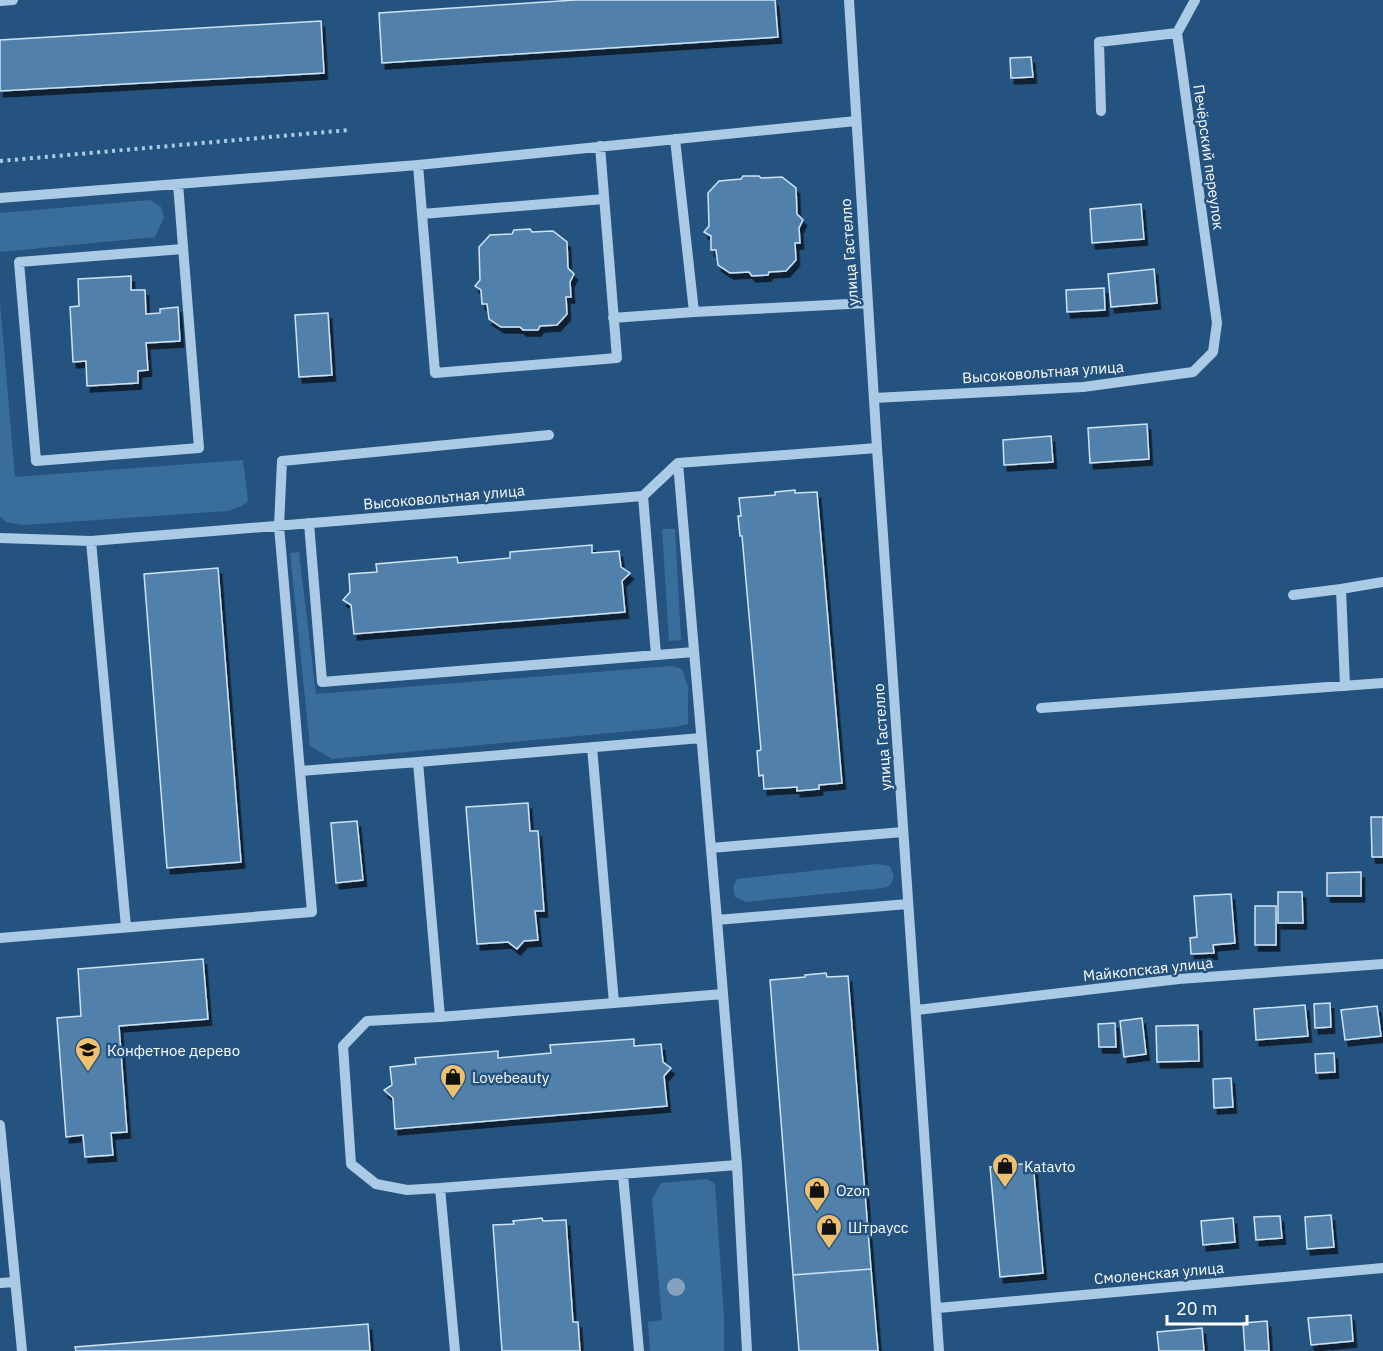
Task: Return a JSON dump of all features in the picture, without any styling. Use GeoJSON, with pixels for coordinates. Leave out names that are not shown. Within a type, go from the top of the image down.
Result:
{"type":"FeatureCollection","features":[{"type":"Feature","properties":{"kind":"street"},"geometry":{"type":"LineString","coordinates":[[0,1],[14,0]]}},
{"type":"Feature","properties":{"kind":"street","name":"улица Гастелло"},"geometry":{"type":"LineString","coordinates":[[849,0],[903,832],[938,1308],[939,1351]]}},
{"type":"Feature","properties":{"kind":"street"},"geometry":{"type":"LineString","coordinates":[[1101,111],[1099,42],[1177,33],[1195,0]]}},
{"type":"Feature","properties":{"kind":"street","name":"Печёрский переулок"},"geometry":{"type":"LineString","coordinates":[[1177,33],[1217,323]]}},
{"type":"Feature","properties":{"kind":"street"},"geometry":{"type":"LineString","coordinates":[[0,198],[418,165],[856,121]]}},
{"type":"Feature","properties":{"kind":"street"},"geometry":{"type":"LineString","coordinates":[[675,139],[694,312]]}},
{"type":"Feature","properties":{"kind":"street"},"geometry":{"type":"LineString","coordinates":[[418,165],[435,373],[617,358],[600,146]]}},
{"type":"Feature","properties":{"kind":"street"},"geometry":{"type":"LineString","coordinates":[[178,184],[200,448],[36,461],[20,262],[183,249]]}},
{"type":"Feature","properties":{"kind":"street"},"geometry":{"type":"LineString","coordinates":[[422,214],[604,199]]}},
{"type":"Feature","properties":{"kind":"street"},"geometry":{"type":"LineString","coordinates":[[614,318],[868,303]]}},
{"type":"Feature","properties":{"kind":"street","name":"Высоковольтная улица"},"geometry":{"type":"LineString","coordinates":[[874,398],[1083,387],[1193,372],[1213,352],[1217,323]]}},
{"type":"Feature","properties":{"kind":"street"},"geometry":{"type":"LineString","coordinates":[[0,938],[312,912],[279,526],[282,461],[549,435]]}},
{"type":"Feature","properties":{"kind":"street"},"geometry":{"type":"LineString","coordinates":[[656,655],[644,496],[678,463],[877,448]]}},
{"type":"Feature","properties":{"kind":"street"},"geometry":{"type":"LineString","coordinates":[[678,463],[737,1165],[747,1351]]}},
{"type":"Feature","properties":{"kind":"street","name":"Высоковольтная улица"},"geometry":{"type":"LineString","coordinates":[[0,538],[91,541],[644,496]]}},
{"type":"Feature","properties":{"kind":"street"},"geometry":{"type":"LineString","coordinates":[[309,523],[322,682],[694,652]]}},
{"type":"Feature","properties":{"kind":"street"},"geometry":{"type":"LineString","coordinates":[[91,541],[126,927]]}},
{"type":"Feature","properties":{"kind":"street"},"geometry":{"type":"LineString","coordinates":[[1293,595],[1383,582]]}},
{"type":"Feature","properties":{"kind":"street"},"geometry":{"type":"LineString","coordinates":[[1341,589],[1345,686]]}},
{"type":"Feature","properties":{"kind":"street"},"geometry":{"type":"LineString","coordinates":[[1041,708],[1383,683]]}},
{"type":"Feature","properties":{"kind":"street"},"geometry":{"type":"LineString","coordinates":[[300,771],[701,738]]}},
{"type":"Feature","properties":{"kind":"street"},"geometry":{"type":"LineString","coordinates":[[592,747],[614,1003]]}},
{"type":"Feature","properties":{"kind":"street"},"geometry":{"type":"LineString","coordinates":[[418,762],[440,1017]]}},
{"type":"Feature","properties":{"kind":"street"},"geometry":{"type":"LineString","coordinates":[[711,848],[903,832]]}},
{"type":"Feature","properties":{"kind":"street"},"geometry":{"type":"LineString","coordinates":[[717,920],[908,904]]}},
{"type":"Feature","properties":{"kind":"street","name":"Майкопская улица"},"geometry":{"type":"LineString","coordinates":[[917,1010],[1179,979],[1383,964]]}},
{"type":"Feature","properties":{"kind":"street"},"geometry":{"type":"LineString","coordinates":[[723,994],[367,1021],[343,1046],[351,1164],[376,1184],[407,1190],[737,1165]]}},
{"type":"Feature","properties":{"kind":"street"},"geometry":{"type":"LineString","coordinates":[[0,1125],[22,1351]]}},
{"type":"Feature","properties":{"kind":"street"},"geometry":{"type":"LineString","coordinates":[[623,1175],[639,1351]]}},
{"type":"Feature","properties":{"kind":"street"},"geometry":{"type":"LineString","coordinates":[[440,1188],[454,1351]]}},
{"type":"Feature","properties":{"kind":"street","name":"Смоленская улица"},"geometry":{"type":"LineString","coordinates":[[938,1308],[1383,1268]]}},
{"type":"Feature","properties":{"kind":"street"},"geometry":{"type":"LineString","coordinates":[[0,1283],[15,1282]]}},
{"type":"Feature","properties":{"kind":"path"},"geometry":{"type":"LineString","coordinates":[[0,161],[349,130]]}},
{"type":"Feature","properties":{"kind":"shaded area"},"geometry":{"type":"Polygon","coordinates":[[[150,200],[161,207],[164,217],[155,237],[0,252],[0,213],[150,200]]]}},
{"type":"Feature","properties":{"kind":"shaded area"},"geometry":{"type":"Polygon","coordinates":[[[0,303],[15,477],[243,460],[248,501],[242,506],[227,511],[24,525],[6,522],[0,516],[0,303]]]}},
{"type":"Feature","properties":{"kind":"shaded area"},"geometry":{"type":"Polygon","coordinates":[[[662,529],[675,529],[681,640],[669,641],[662,529]]]}},
{"type":"Feature","properties":{"kind":"shaded area"},"geometry":{"type":"Polygon","coordinates":[[[299,552],[316,694],[672,666],[682,669],[688,687],[688,724],[332,759],[310,746],[290,553],[299,552]]]}},
{"type":"Feature","properties":{"kind":"shaded area"},"geometry":{"type":"Polygon","coordinates":[[[877,864],[890,866],[894,877],[890,886],[746,902],[735,897],[733,887],[737,879],[877,864]]]}},
{"type":"Feature","properties":{"kind":"shaded area"},"geometry":{"type":"Polygon","coordinates":[[[707,1179],[715,1184],[724,1316],[724,1351],[650,1351],[648,1322],[662,1320],[652,1199],[661,1183],[707,1179]]]}},
{"type":"Feature","properties":{"kind":"building"},"geometry":{"type":"Polygon","coordinates":[[[575,0],[775,0],[778,37],[382,63],[379,13],[575,0]]]}},
{"type":"Feature","properties":{"kind":"building"},"geometry":{"type":"Polygon","coordinates":[[[321,21],[324,73],[0,91],[0,40],[321,21]]]}},
{"type":"Feature","properties":{"kind":"building"},"geometry":{"type":"Polygon","coordinates":[[[1031,57],[1033,77],[1011,78],[1010,58],[1031,57]]]}},
{"type":"Feature","properties":{"kind":"building"},"geometry":{"type":"Polygon","coordinates":[[[743,176],[782,177],[796,188],[797,214],[803,220],[799,228],[800,243],[795,243],[796,260],[786,271],[752,276],[749,272],[730,273],[718,265],[716,250],[711,250],[711,236],[704,232],[709,226],[708,193],[719,181],[741,179],[743,176]]]}},
{"type":"Feature","properties":{"kind":"building"},"geometry":{"type":"Polygon","coordinates":[[[1141,204],[1144,239],[1092,243],[1090,209],[1141,204]]]}},
{"type":"Feature","properties":{"kind":"building"},"geometry":{"type":"Polygon","coordinates":[[[530,229],[532,232],[553,231],[567,242],[568,268],[574,274],[570,282],[571,297],[566,297],[567,314],[557,325],[540,326],[538,330],[501,327],[489,319],[487,304],[482,304],[481,290],[475,286],[480,280],[479,247],[490,235],[512,234],[514,230],[530,229]]]}},
{"type":"Feature","properties":{"kind":"building"},"geometry":{"type":"Polygon","coordinates":[[[1154,269],[1157,303],[1111,307],[1108,274],[1154,269]]]}},
{"type":"Feature","properties":{"kind":"building"},"geometry":{"type":"Polygon","coordinates":[[[131,276],[131,290],[145,290],[146,314],[160,313],[160,309],[178,307],[180,341],[146,343],[148,370],[138,371],[138,383],[87,386],[86,361],[73,362],[70,307],[79,306],[78,279],[131,276]]]}},
{"type":"Feature","properties":{"kind":"building"},"geometry":{"type":"Polygon","coordinates":[[[1104,288],[1105,310],[1067,312],[1066,290],[1104,288]]]}},
{"type":"Feature","properties":{"kind":"building"},"geometry":{"type":"Polygon","coordinates":[[[328,313],[332,375],[299,377],[295,315],[328,313]]]}},
{"type":"Feature","properties":{"kind":"building"},"geometry":{"type":"Polygon","coordinates":[[[1147,424],[1149,459],[1090,463],[1088,428],[1147,424]]]}},
{"type":"Feature","properties":{"kind":"building"},"geometry":{"type":"Polygon","coordinates":[[[1051,436],[1053,462],[1004,465],[1003,440],[1051,436]]]}},
{"type":"Feature","properties":{"kind":"building"},"geometry":{"type":"Polygon","coordinates":[[[795,490],[795,493],[817,492],[842,783],[819,785],[819,789],[797,791],[797,787],[764,789],[763,775],[759,776],[757,751],[761,750],[742,536],[740,536],[738,516],[741,516],[739,498],[775,495],[775,492],[795,490]]]}},
{"type":"Feature","properties":{"kind":"building"},"geometry":{"type":"Polygon","coordinates":[[[592,545],[592,553],[619,551],[621,567],[630,573],[622,581],[625,612],[354,634],[351,605],[343,600],[350,592],[349,574],[377,572],[376,564],[457,557],[458,563],[510,558],[510,552],[592,545]]]}},
{"type":"Feature","properties":{"kind":"building"},"geometry":{"type":"Polygon","coordinates":[[[218,568],[241,862],[167,868],[144,574],[218,568]]]}},
{"type":"Feature","properties":{"kind":"building"},"geometry":{"type":"Polygon","coordinates":[[[528,803],[530,831],[538,831],[544,911],[535,911],[538,940],[524,941],[517,949],[508,942],[477,944],[466,807],[528,803]]]}},
{"type":"Feature","properties":{"kind":"building"},"geometry":{"type":"Polygon","coordinates":[[[1371,817],[1383,817],[1383,857],[1372,857],[1371,817]]]}},
{"type":"Feature","properties":{"kind":"building"},"geometry":{"type":"Polygon","coordinates":[[[357,821],[363,880],[336,883],[331,823],[357,821]]]}},
{"type":"Feature","properties":{"kind":"building"},"geometry":{"type":"Polygon","coordinates":[[[1361,872],[1361,896],[1327,896],[1327,873],[1361,872]]]}},
{"type":"Feature","properties":{"kind":"building"},"geometry":{"type":"Polygon","coordinates":[[[1278,892],[1302,892],[1303,923],[1278,923],[1278,892]]]}},
{"type":"Feature","properties":{"kind":"building"},"geometry":{"type":"Polygon","coordinates":[[[1231,894],[1235,943],[1213,945],[1214,953],[1191,954],[1190,938],[1197,937],[1194,896],[1231,894]]]}},
{"type":"Feature","properties":{"kind":"building"},"geometry":{"type":"Polygon","coordinates":[[[1255,906],[1276,906],[1276,945],[1255,945],[1255,906]]]}},
{"type":"Feature","properties":{"kind":"building"},"geometry":{"type":"Polygon","coordinates":[[[203,959],[208,1019],[119,1026],[127,1132],[111,1133],[113,1155],[85,1157],[83,1135],[66,1137],[57,1018],[81,1016],[78,969],[203,959]]]}},
{"type":"Feature","properties":{"kind":"building"},"geometry":{"type":"Polygon","coordinates":[[[826,973],[827,977],[848,976],[871,1269],[793,1275],[770,980],[826,973]]]}},
{"type":"Feature","properties":{"kind":"building"},"geometry":{"type":"Polygon","coordinates":[[[1330,1003],[1331,1027],[1315,1028],[1314,1004],[1330,1003]]]}},
{"type":"Feature","properties":{"kind":"building"},"geometry":{"type":"Polygon","coordinates":[[[1305,1005],[1308,1036],[1256,1040],[1254,1009],[1305,1005]]]}},
{"type":"Feature","properties":{"kind":"building"},"geometry":{"type":"Polygon","coordinates":[[[1377,1006],[1381,1036],[1345,1040],[1341,1010],[1377,1006]]]}},
{"type":"Feature","properties":{"kind":"building"},"geometry":{"type":"Polygon","coordinates":[[[1142,1018],[1146,1054],[1124,1057],[1120,1021],[1142,1018]]]}},
{"type":"Feature","properties":{"kind":"building"},"geometry":{"type":"Polygon","coordinates":[[[1115,1023],[1116,1047],[1099,1047],[1098,1024],[1115,1023]]]}},
{"type":"Feature","properties":{"kind":"building"},"geometry":{"type":"Polygon","coordinates":[[[1198,1025],[1199,1061],[1157,1062],[1156,1026],[1198,1025]]]}},
{"type":"Feature","properties":{"kind":"building"},"geometry":{"type":"Polygon","coordinates":[[[634,1039],[634,1046],[661,1044],[663,1062],[671,1068],[664,1076],[667,1106],[395,1129],[393,1098],[384,1090],[392,1085],[390,1067],[416,1064],[415,1058],[498,1051],[498,1058],[551,1053],[550,1045],[634,1039]]]}},
{"type":"Feature","properties":{"kind":"building"},"geometry":{"type":"Polygon","coordinates":[[[1334,1053],[1335,1072],[1316,1073],[1315,1054],[1334,1053]]]}},
{"type":"Feature","properties":{"kind":"building"},"geometry":{"type":"Polygon","coordinates":[[[1231,1078],[1233,1107],[1214,1108],[1213,1079],[1231,1078]]]}},
{"type":"Feature","properties":{"kind":"building"},"geometry":{"type":"Polygon","coordinates":[[[1033,1163],[1043,1273],[1000,1277],[990,1167],[1033,1163]]]}},
{"type":"Feature","properties":{"kind":"building"},"geometry":{"type":"Polygon","coordinates":[[[1331,1215],[1334,1247],[1307,1249],[1305,1217],[1331,1215]]]}},
{"type":"Feature","properties":{"kind":"building"},"geometry":{"type":"Polygon","coordinates":[[[1280,1216],[1282,1238],[1256,1240],[1254,1217],[1280,1216]]]}},
{"type":"Feature","properties":{"kind":"building"},"geometry":{"type":"Polygon","coordinates":[[[542,1218],[543,1221],[566,1220],[573,1322],[578,1322],[580,1351],[502,1351],[493,1225],[514,1224],[513,1221],[542,1218]]]}},
{"type":"Feature","properties":{"kind":"building"},"geometry":{"type":"Polygon","coordinates":[[[1233,1218],[1235,1242],[1203,1245],[1201,1221],[1233,1218]]]}},
{"type":"Feature","properties":{"kind":"building"},"geometry":{"type":"Polygon","coordinates":[[[871,1269],[878,1351],[799,1351],[793,1275],[871,1269]]]}},
{"type":"Feature","properties":{"kind":"building"},"geometry":{"type":"Polygon","coordinates":[[[1351,1315],[1353,1341],[1311,1345],[1308,1318],[1351,1315]]]}},
{"type":"Feature","properties":{"kind":"building"},"geometry":{"type":"Polygon","coordinates":[[[1267,1321],[1269,1351],[1245,1351],[1243,1323],[1267,1321]]]}},
{"type":"Feature","properties":{"kind":"building"},"geometry":{"type":"Polygon","coordinates":[[[368,1324],[370,1351],[76,1351],[75,1347],[368,1324]]]}},
{"type":"Feature","properties":{"kind":"building"},"geometry":{"type":"Polygon","coordinates":[[[1202,1328],[1204,1351],[1159,1351],[1157,1332],[1202,1328]]]}},
{"type":"Feature","properties":{"kind":"place","name":"Конфетное дерево"},"geometry":{"type":"Point","coordinates":[88,1073]}},
{"type":"Feature","properties":{"kind":"place","name":"Lovebeauty"},"geometry":{"type":"Point","coordinates":[453,1100]}},
{"type":"Feature","properties":{"kind":"place","name":"Katavto"},"geometry":{"type":"Point","coordinates":[1005,1189]}},
{"type":"Feature","properties":{"kind":"place","name":"Ozon"},"geometry":{"type":"Point","coordinates":[817,1213]}},
{"type":"Feature","properties":{"kind":"place","name":"Штраусс"},"geometry":{"type":"Point","coordinates":[829,1250]}}]}
